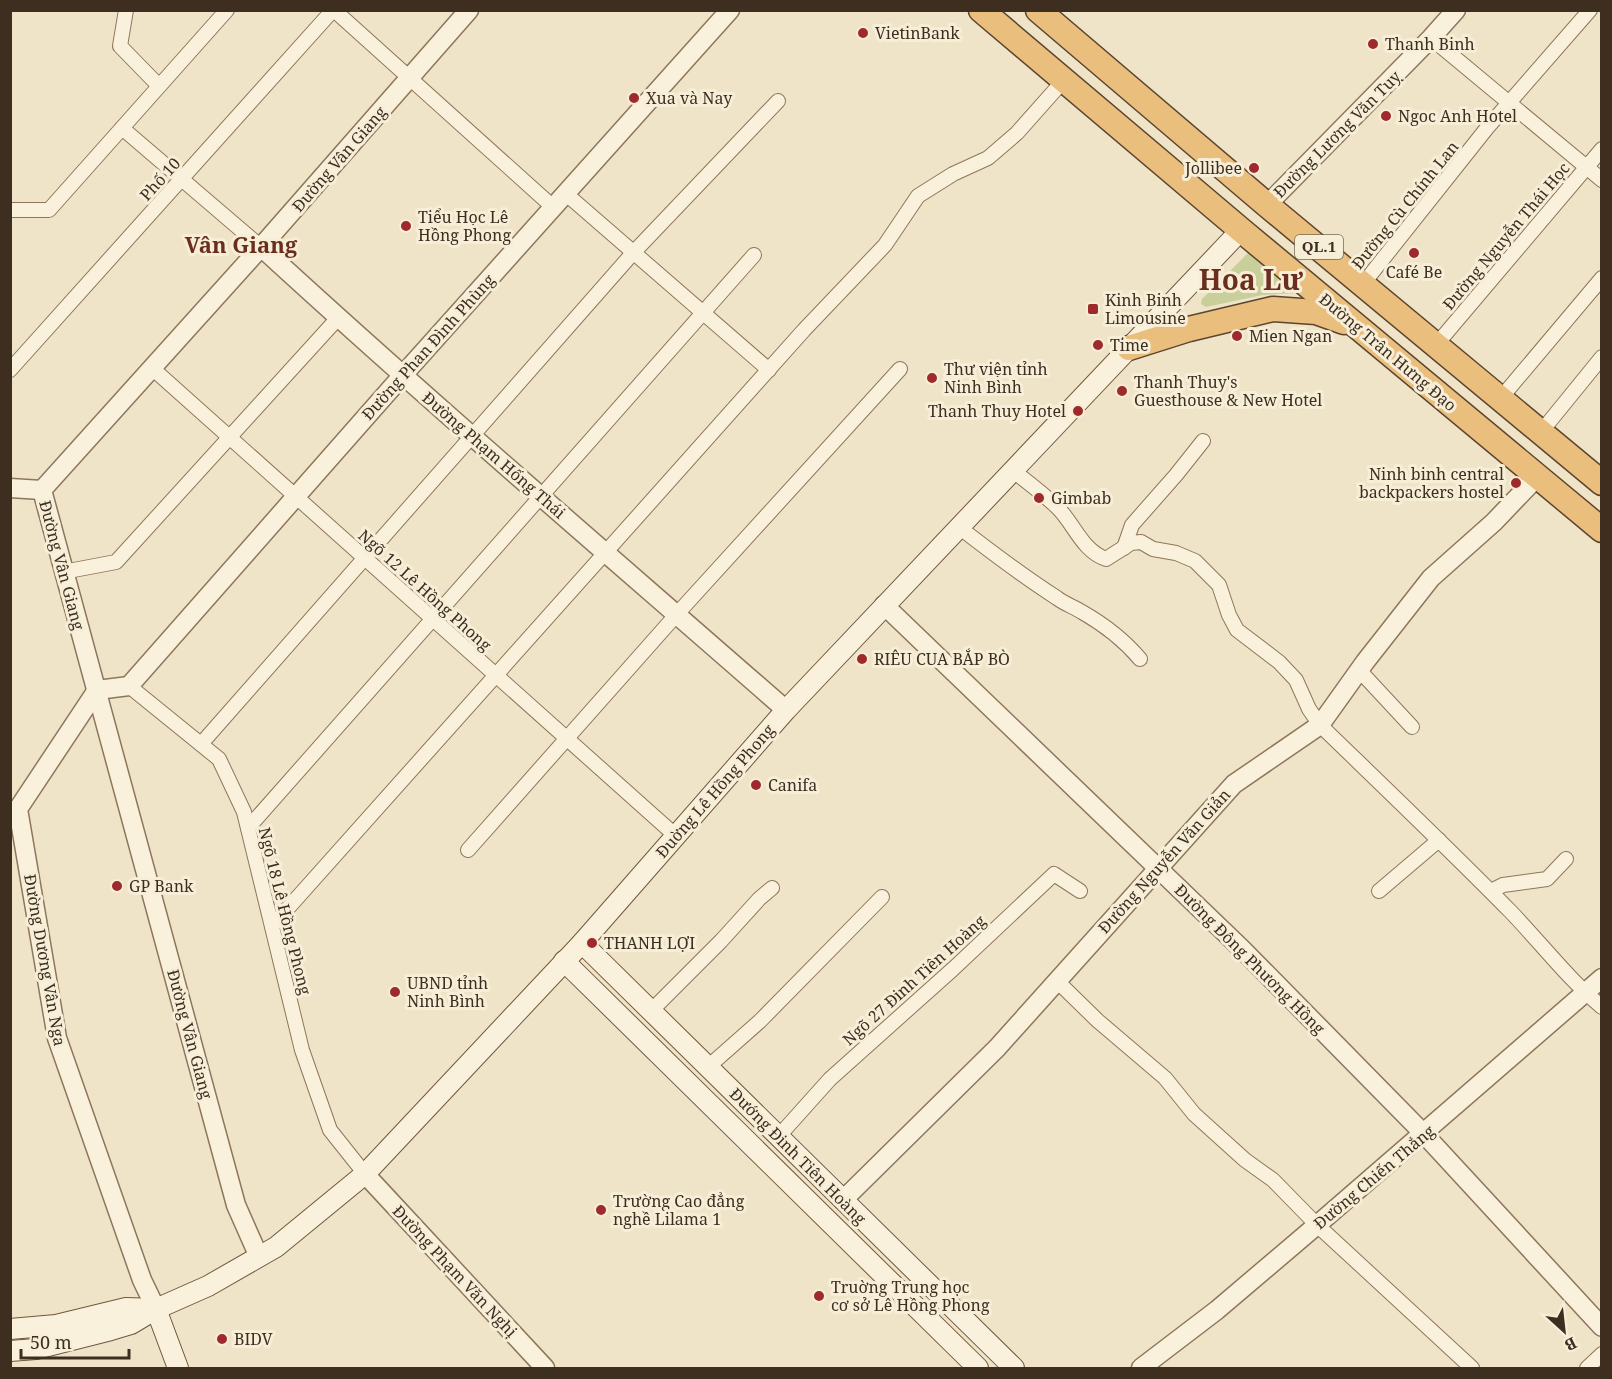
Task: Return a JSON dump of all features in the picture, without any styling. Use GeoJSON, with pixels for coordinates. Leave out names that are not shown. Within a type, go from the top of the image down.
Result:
{"type":"FeatureCollection","features":[{"type":"Feature","properties":{"kind":"highway","name":"Đường Trân Hưng Đạo"},"geometry":{"type":"LineString","coordinates":[[981,10],[1602,530]]}},
{"type":"Feature","properties":{"kind":"highway","name":"QL.1"},"geometry":{"type":"LineString","coordinates":[[1038,10],[1267,205],[1602,483]]}},
{"type":"Feature","properties":{"kind":"highway"},"geometry":{"type":"LineString","coordinates":[[1241,230],[1267,205]]}},
{"type":"Feature","properties":{"kind":"highway"},"geometry":{"type":"LineString","coordinates":[[1129,348],[1189,328],[1273,309],[1316,312],[1359,328]]}},
{"type":"Feature","properties":{"kind":"main road","name":"Đuờng Lê Hồng Phong"},"geometry":{"type":"LineString","coordinates":[[10,1351],[36,1349],[131,1324],[156,1309],[208,1286],[276,1247],[366,1174],[582,943],[786,710],[1241,230]]}},
{"type":"Feature","properties":{"kind":"main road","name":"Đướng Đinh Tiên Hoàng"},"geometry":{"type":"LineString","coordinates":[[582,943],[1014,1368]]}},
{"type":"Feature","properties":{"kind":"main road","name":"Đướng Đinh Tiên Hoàng"},"geometry":{"type":"LineString","coordinates":[[564,961],[978,1368]]}},
{"type":"Feature","properties":{"kind":"main road","name":"Đuờng Lê Hồng Phong"},"geometry":{"type":"LineString","coordinates":[[10,1329],[56,1325],[126,1308],[156,1309]]}},
{"type":"Feature","properties":{"kind":"main road"},"geometry":{"type":"LineString","coordinates":[[156,1309],[178,1368]]}},
{"type":"Feature","properties":{"kind":"street"},"geometry":{"type":"LineString","coordinates":[[126,10],[120,46],[159,86]]}},
{"type":"Feature","properties":{"kind":"street"},"geometry":{"type":"LineString","coordinates":[[10,210],[49,210],[226,10]]}},
{"type":"Feature","properties":{"kind":"street"},"geometry":{"type":"LineString","coordinates":[[333,10],[553,207]]}},
{"type":"Feature","properties":{"kind":"street","name":"Phố 10"},"geometry":{"type":"LineString","coordinates":[[10,370],[333,10]]}},
{"type":"Feature","properties":{"kind":"street","name":"Đường Vân Giang"},"geometry":{"type":"LineString","coordinates":[[260,1257],[236,1205],[42,490],[261,248],[469,10]]}},
{"type":"Feature","properties":{"kind":"street","name":"Đường Phan Đình Phùng"},"geometry":{"type":"LineString","coordinates":[[129,686],[402,376],[730,10]]}},
{"type":"Feature","properties":{"kind":"street","name":"Đường Lương Văn Tuỵ"},"geometry":{"type":"LineString","coordinates":[[1267,205],[1456,10]]}},
{"type":"Feature","properties":{"kind":"street","name":"Đường Cù Chính Lan"},"geometry":{"type":"LineString","coordinates":[[1363,284],[1509,103],[1590,10]]}},
{"type":"Feature","properties":{"kind":"street"},"geometry":{"type":"LineString","coordinates":[[1431,38],[1602,180]]}},
{"type":"Feature","properties":{"kind":"street"},"geometry":{"type":"LineString","coordinates":[[272,926],[769,369],[885,245],[918,196],[953,174],[988,158],[1017,133],[1064,80]]}},
{"type":"Feature","properties":{"kind":"street"},"geometry":{"type":"LineString","coordinates":[[201,744],[363,557],[633,253],[778,101]]}},
{"type":"Feature","properties":{"kind":"street","name":"Đường Phạm Hống Thái"},"geometry":{"type":"LineString","coordinates":[[122,128],[261,248],[402,376],[543,496],[786,710]]}},
{"type":"Feature","properties":{"kind":"street","name":"Đường Nguyễn Thái Học"},"geometry":{"type":"LineString","coordinates":[[1436,345],[1602,149]]}},
{"type":"Feature","properties":{"kind":"street"},"geometry":{"type":"LineString","coordinates":[[565,193],[769,369]]}},
{"type":"Feature","properties":{"kind":"street"},"geometry":{"type":"LineString","coordinates":[[248,828],[754,255]]}},
{"type":"Feature","properties":{"kind":"street"},"geometry":{"type":"LineString","coordinates":[[1500,399],[1602,278]]}},
{"type":"Feature","properties":{"kind":"street"},"geometry":{"type":"LineString","coordinates":[[63,573],[116,562],[338,318]]}},
{"type":"Feature","properties":{"kind":"street"},"geometry":{"type":"LineString","coordinates":[[1541,432],[1602,357]]}},
{"type":"Feature","properties":{"kind":"street","name":"Ngõ 12 Lê Hồng Phong"},"geometry":{"type":"LineString","coordinates":[[152,368],[676,836]]}},
{"type":"Feature","properties":{"kind":"street"},"geometry":{"type":"LineString","coordinates":[[468,849],[676,614],[900,369]]}},
{"type":"Feature","properties":{"kind":"street"},"geometry":{"type":"LineString","coordinates":[[1124,548],[1132,525],[1203,441]]}},
{"type":"Feature","properties":{"kind":"street"},"geometry":{"type":"LineString","coordinates":[[1012,470],[1036,488],[1060,511],[1086,546],[1098,556],[1106,559],[1131,543],[1141,542],[1153,549],[1176,553],[1195,561],[1219,585],[1229,615],[1237,630],[1279,662],[1296,681],[1309,709],[1320,725],[1491,891],[1586,994],[1602,1007]]}},
{"type":"Feature","properties":{"kind":"street","name":"Đường Nguyễn Văn Giản"},"geometry":{"type":"LineString","coordinates":[[843,1200],[997,1048],[1234,784],[1320,725],[1359,670],[1431,578],[1494,522],[1538,477]]}},
{"type":"Feature","properties":{"kind":"street"},"geometry":{"type":"LineString","coordinates":[[10,488],[42,490]]}},
{"type":"Feature","properties":{"kind":"street"},"geometry":{"type":"LineString","coordinates":[[959,527],[1034,583],[1104,626],[1130,647],[1140,659]]}},
{"type":"Feature","properties":{"kind":"street","name":"Đường Đông Phương Hồng"},"geometry":{"type":"LineString","coordinates":[[885,605],[1243,950],[1424,1134],[1599,1319]]}},
{"type":"Feature","properties":{"kind":"street"},"geometry":{"type":"LineString","coordinates":[[1359,670],[1412,727]]}},
{"type":"Feature","properties":{"kind":"street"},"geometry":{"type":"LineString","coordinates":[[97,690],[129,686]]}},
{"type":"Feature","properties":{"kind":"street","name":"Ngõ 18 Lê Hồng Phong"},"geometry":{"type":"LineString","coordinates":[[129,686],[219,759],[244,812],[302,1050],[330,1130],[366,1174]]}},
{"type":"Feature","properties":{"kind":"street","name":"Đường Dương Vân Nga"},"geometry":{"type":"LineString","coordinates":[[97,690],[18,809],[57,1038],[142,1280],[156,1309]]}},
{"type":"Feature","properties":{"kind":"street"},"geometry":{"type":"LineString","coordinates":[[1379,891],[1439,840]]}},
{"type":"Feature","properties":{"kind":"street"},"geometry":{"type":"LineString","coordinates":[[1491,891],[1503,885],[1548,879],[1566,859]]}},
{"type":"Feature","properties":{"kind":"street","name":"Ngõ 27 Đinh Tiên Hoàng"},"geometry":{"type":"LineString","coordinates":[[778,1137],[830,1079],[953,969],[1054,874],[1080,891]]}},
{"type":"Feature","properties":{"kind":"street"},"geometry":{"type":"LineString","coordinates":[[651,1011],[772,888]]}},
{"type":"Feature","properties":{"kind":"street"},"geometry":{"type":"LineString","coordinates":[[708,1067],[760,1021],[882,897]]}},
{"type":"Feature","properties":{"kind":"street","name":"Đường Chiến Thắng"},"geometry":{"type":"LineString","coordinates":[[1141,1368],[1216,1310],[1317,1225],[1602,978]]}},
{"type":"Feature","properties":{"kind":"street"},"geometry":{"type":"LineString","coordinates":[[1057,981],[1098,1021],[1165,1078],[1194,1114],[1245,1160],[1273,1180],[1317,1225],[1472,1368]]}},
{"type":"Feature","properties":{"kind":"street","name":"Đường Phạm Văn Nghị"},"geometry":{"type":"LineString","coordinates":[[366,1174],[545,1368]]}},
{"type":"Feature","properties":{"kind":"street"},"geometry":{"type":"LineString","coordinates":[[864,1256],[881,1238]]}},
{"type":"Feature","properties":{"kind":"street"},"geometry":{"type":"LineString","coordinates":[[1587,1368],[1602,1354]]}},
{"type":"Feature","properties":{"kind":"green space"},"geometry":{"type":"Polygon","coordinates":[[[1249,252],[1299,293],[1263,295],[1206,307],[1201,304],[1202,299],[1249,252]]]}},
{"type":"Feature","properties":{"kind":"place","name":"VietinBank"},"geometry":{"type":"Point","coordinates":[863,33]}},
{"type":"Feature","properties":{"kind":"place","name":"Thanh Binh"},"geometry":{"type":"Point","coordinates":[1373,44]}},
{"type":"Feature","properties":{"kind":"place","name":"Xua và Nay"},"geometry":{"type":"Point","coordinates":[634,98]}},
{"type":"Feature","properties":{"kind":"place","name":"Ngoc Anh Hotel"},"geometry":{"type":"Point","coordinates":[1386,116]}},
{"type":"Feature","properties":{"kind":"place","name":"Jollibee"},"geometry":{"type":"Point","coordinates":[1254,168]}},
{"type":"Feature","properties":{"kind":"place","name":"Tiểu Học Lê Hồng Phong"},"geometry":{"type":"Point","coordinates":[406,226]}},
{"type":"Feature","properties":{"kind":"place","name":"Café Be"},"geometry":{"type":"Point","coordinates":[1414,253]}},
{"type":"Feature","properties":{"kind":"place","name":"Kinh Binh Limousine"},"geometry":{"type":"Point","coordinates":[1093,309]}},
{"type":"Feature","properties":{"kind":"place","name":"Mien Ngan"},"geometry":{"type":"Point","coordinates":[1237,336]}},
{"type":"Feature","properties":{"kind":"place","name":"Time"},"geometry":{"type":"Point","coordinates":[1098,345]}},
{"type":"Feature","properties":{"kind":"place","name":"Thư viện tỉnh Ninh Bình"},"geometry":{"type":"Point","coordinates":[932,378]}},
{"type":"Feature","properties":{"kind":"place","name":"Thanh Thuy's Guesthouse & New Hotel"},"geometry":{"type":"Point","coordinates":[1122,391]}},
{"type":"Feature","properties":{"kind":"place","name":"Thanh Thuy Hotel"},"geometry":{"type":"Point","coordinates":[1078,411]}},
{"type":"Feature","properties":{"kind":"place","name":"Ninh binh central backpackers hostel"},"geometry":{"type":"Point","coordinates":[1516,483]}},
{"type":"Feature","properties":{"kind":"place","name":"Gimbab"},"geometry":{"type":"Point","coordinates":[1039,498]}},
{"type":"Feature","properties":{"kind":"place","name":"RIÊU CUA BẮP BÒ"},"geometry":{"type":"Point","coordinates":[862,659]}},
{"type":"Feature","properties":{"kind":"place","name":"Canifa"},"geometry":{"type":"Point","coordinates":[756,785]}},
{"type":"Feature","properties":{"kind":"place","name":"GP Bank"},"geometry":{"type":"Point","coordinates":[117,886]}},
{"type":"Feature","properties":{"kind":"place","name":"THANH LỢI"},"geometry":{"type":"Point","coordinates":[592,943]}},
{"type":"Feature","properties":{"kind":"place","name":"UBND tỉnh Ninh Bình"},"geometry":{"type":"Point","coordinates":[395,992]}},
{"type":"Feature","properties":{"kind":"place","name":"Trường Cao đẳng nghề Lilama 1"},"geometry":{"type":"Point","coordinates":[601,1210]}},
{"type":"Feature","properties":{"kind":"place","name":"Truờng Trung học cơ sở Lê Hồng Phong"},"geometry":{"type":"Point","coordinates":[819,1296]}},
{"type":"Feature","properties":{"kind":"place","name":"BIDV"},"geometry":{"type":"Point","coordinates":[222,1339]}},
{"type":"Feature","properties":{"kind":"district","name":"Vân Giang"},"geometry":{"type":"Point","coordinates":[241,245]}},
{"type":"Feature","properties":{"kind":"district","name":"Hoa Lư"},"geometry":{"type":"Point","coordinates":[1251,280]}}]}
